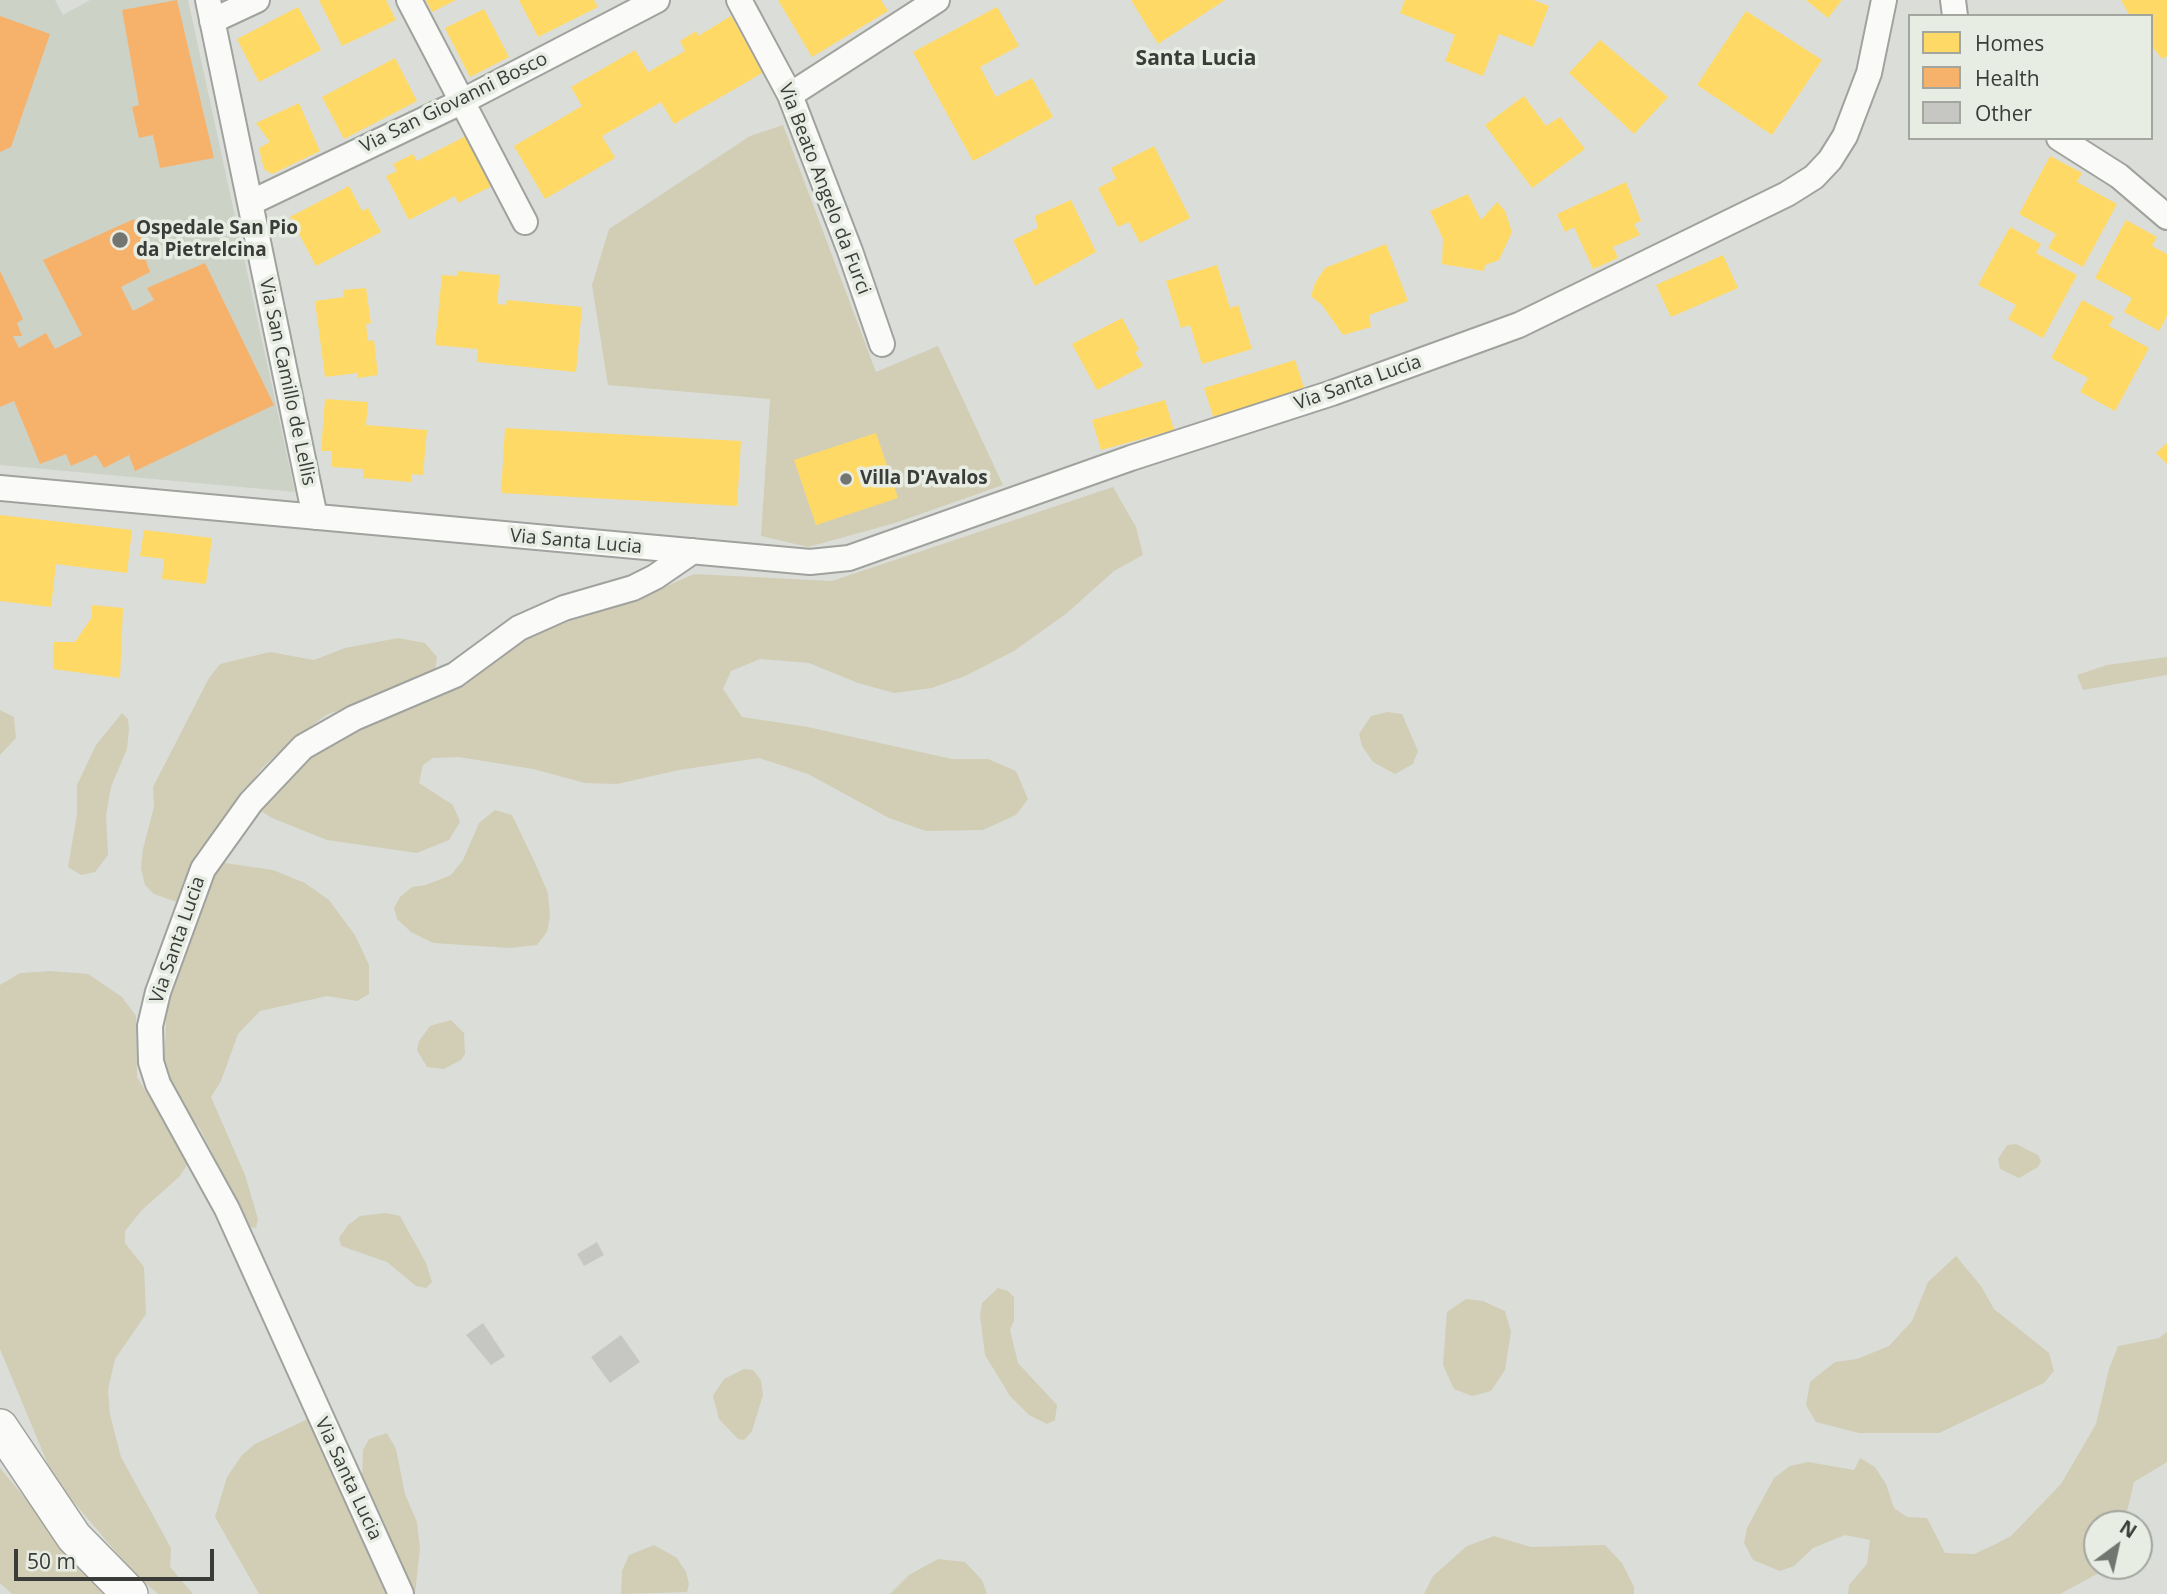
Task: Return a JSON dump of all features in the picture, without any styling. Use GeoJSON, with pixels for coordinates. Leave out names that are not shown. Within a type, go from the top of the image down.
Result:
{"type":"FeatureCollection","features":[{"type":"Feature","properties":{"kind":"street"},"geometry":{"type":"LineString","coordinates":[[210,11],[257,0]]}},
{"type":"Feature","properties":{"kind":"street"},"geometry":{"type":"LineString","coordinates":[[409,0],[525,222]]}},
{"type":"Feature","properties":{"kind":"street","name":"Via San Giovanni Bosco"},"geometry":{"type":"LineString","coordinates":[[250,203],[461,102],[657,0]]}},
{"type":"Feature","properties":{"kind":"street","name":"Via Beato Angelo da Furci"},"geometry":{"type":"LineString","coordinates":[[739,0],[790,95],[850,251],[882,344]]}},
{"type":"Feature","properties":{"kind":"street"},"geometry":{"type":"LineString","coordinates":[[790,95],[911,6],[937,0]]}},
{"type":"Feature","properties":{"kind":"street","name":"Via Santa Lucia"},"geometry":{"type":"LineString","coordinates":[[0,488],[810,562],[849,558],[1131,458],[1332,393],[1519,324],[1751,213],[1814,177],[1830,160],[1850,124],[1869,73],[1884,0]]}},
{"type":"Feature","properties":{"kind":"street","name":"Via San Camillo de Lellis"},"geometry":{"type":"LineString","coordinates":[[210,11],[316,517]]}},
{"type":"Feature","properties":{"kind":"street"},"geometry":{"type":"LineString","coordinates":[[2062,140],[2119,176],[2167,218]]}},
{"type":"Feature","properties":{"kind":"street","name":"Via Santa Lucia"},"geometry":{"type":"LineString","coordinates":[[401,1594],[227,1209],[158,1084],[151,1062],[150,1026],[158,992],[203,869],[251,802],[303,747],[354,718],[455,675],[506,635],[534,620],[633,588],[655,577],[693,551]]}},
{"type":"Feature","properties":{"kind":"street"},"geometry":{"type":"LineString","coordinates":[[0,1406],[9,1440],[74,1537],[130,1594]]}},
{"type":"Feature","properties":{"kind":"shaded area","name":"Ospedale San Pio da Pietrelcina"},"geometry":{"type":"Polygon","coordinates":[[[0,0],[55,0],[63,15],[90,0],[188,0],[295,492],[0,465],[0,0]]]}},
{"type":"Feature","properties":{"kind":"shaded area"},"geometry":{"type":"Polygon","coordinates":[[[783,125],[876,372],[938,346],[1003,485],[895,523],[808,547],[761,536],[770,399],[608,385],[592,285],[609,229],[750,136],[783,125]]]}},
{"type":"Feature","properties":{"kind":"shaded area"},"geometry":{"type":"Polygon","coordinates":[[[1113,487],[1136,527],[1143,555],[1114,571],[1067,613],[1014,651],[965,676],[932,688],[894,693],[858,683],[809,663],[760,659],[731,671],[723,689],[742,717],[808,727],[952,759],[988,759],[1016,771],[1028,799],[1016,815],[983,830],[926,831],[889,818],[808,774],[759,758],[679,770],[617,784],[585,783],[533,769],[459,757],[433,758],[423,765],[419,783],[453,805],[460,822],[449,840],[417,853],[327,840],[272,818],[258,809],[292,771],[332,740],[444,695],[522,636],[629,603],[694,574],[832,581],[1113,487]]]}},
{"type":"Feature","properties":{"kind":"shaded area"},"geometry":{"type":"Polygon","coordinates":[[[398,638],[425,643],[437,657],[435,671],[417,682],[326,715],[286,746],[262,768],[197,853],[177,902],[154,894],[145,885],[141,868],[154,807],[153,787],[209,678],[220,664],[270,652],[314,660],[345,648],[398,638]]]}},
{"type":"Feature","properties":{"kind":"shaded area"},"geometry":{"type":"Polygon","coordinates":[[[2167,657],[2167,675],[2083,690],[2077,675],[2107,665],[2167,657]]]}},
{"type":"Feature","properties":{"kind":"shaded area"},"geometry":{"type":"Polygon","coordinates":[[[0,710],[14,717],[16,738],[0,755],[0,710]]]}},
{"type":"Feature","properties":{"kind":"shaded area"},"geometry":{"type":"Polygon","coordinates":[[[1387,712],[1402,714],[1418,751],[1413,764],[1395,774],[1373,762],[1362,746],[1359,734],[1371,716],[1387,712]]]}},
{"type":"Feature","properties":{"kind":"shaded area"},"geometry":{"type":"Polygon","coordinates":[[[122,713],[128,719],[129,729],[127,749],[111,787],[106,815],[108,855],[95,872],[81,875],[68,867],[77,814],[77,785],[96,745],[122,713]]]}},
{"type":"Feature","properties":{"kind":"shaded area"},"geometry":{"type":"Polygon","coordinates":[[[495,810],[512,815],[548,893],[550,917],[547,932],[537,945],[510,948],[433,943],[411,932],[397,919],[394,908],[400,897],[412,887],[426,885],[451,875],[463,860],[479,823],[495,810]]]}},
{"type":"Feature","properties":{"kind":"shaded area"},"geometry":{"type":"Polygon","coordinates":[[[218,862],[273,870],[305,883],[329,900],[355,935],[369,965],[369,994],[357,1001],[327,996],[260,1011],[238,1034],[221,1081],[211,1097],[245,1175],[258,1219],[256,1228],[250,1227],[200,1129],[171,1089],[164,1071],[167,997],[218,862]]]}},
{"type":"Feature","properties":{"kind":"shaded area"},"geometry":{"type":"Polygon","coordinates":[[[50,971],[88,974],[122,997],[136,1016],[137,1077],[189,1162],[179,1177],[142,1210],[125,1231],[125,1243],[144,1267],[146,1314],[115,1359],[108,1390],[110,1415],[121,1457],[171,1548],[170,1567],[193,1594],[158,1594],[132,1571],[54,1479],[0,1349],[0,985],[20,973],[50,971]]]}},
{"type":"Feature","properties":{"kind":"shaded area"},"geometry":{"type":"Polygon","coordinates":[[[451,1020],[464,1033],[465,1054],[461,1060],[444,1069],[427,1067],[417,1050],[419,1041],[430,1026],[451,1020]]]}},
{"type":"Feature","properties":{"kind":"shaded area"},"geometry":{"type":"Polygon","coordinates":[[[2016,1144],[2038,1155],[2041,1161],[2038,1167],[2019,1178],[2000,1169],[1998,1159],[2007,1145],[2016,1144]]]}},
{"type":"Feature","properties":{"kind":"shaded area"},"geometry":{"type":"Polygon","coordinates":[[[386,1213],[400,1216],[426,1263],[432,1282],[426,1288],[416,1286],[387,1262],[341,1246],[339,1238],[348,1225],[360,1216],[386,1213]]]}},
{"type":"Feature","properties":{"kind":"shaded area"},"geometry":{"type":"Polygon","coordinates":[[[1956,1256],[1981,1286],[1994,1309],[2049,1353],[2054,1371],[2044,1383],[1939,1433],[1859,1433],[1816,1422],[1806,1405],[1810,1382],[1835,1362],[1857,1359],[1889,1346],[1912,1321],[1928,1282],[1956,1256]]]}},
{"type":"Feature","properties":{"kind":"shaded area"},"geometry":{"type":"Polygon","coordinates":[[[998,1288],[1008,1291],[1014,1297],[1014,1321],[1010,1330],[1018,1363],[1057,1405],[1055,1420],[1047,1424],[1029,1415],[1010,1396],[985,1355],[980,1315],[982,1303],[998,1288]]]}},
{"type":"Feature","properties":{"kind":"shaded area"},"geometry":{"type":"Polygon","coordinates":[[[1466,1299],[1483,1301],[1505,1311],[1511,1332],[1505,1370],[1491,1391],[1472,1396],[1454,1389],[1443,1365],[1447,1312],[1466,1299]]]}},
{"type":"Feature","properties":{"kind":"shaded area"},"geometry":{"type":"Polygon","coordinates":[[[2167,1332],[2167,1462],[2134,1482],[2127,1510],[2083,1510],[2083,1580],[2086,1580],[2060,1594],[1848,1594],[1849,1585],[1867,1564],[1870,1540],[1845,1535],[1813,1548],[1794,1566],[1780,1571],[1753,1560],[1744,1543],[1747,1528],[1774,1478],[1790,1466],[1808,1462],[1854,1470],[1860,1458],[1875,1467],[1886,1484],[1894,1508],[1907,1517],[1927,1518],[1945,1553],[1974,1554],[1996,1544],[2011,1536],[2061,1484],[2096,1424],[2109,1369],[2118,1346],[2159,1338],[2167,1332]]]}},
{"type":"Feature","properties":{"kind":"shaded area"},"geometry":{"type":"Polygon","coordinates":[[[744,1369],[753,1370],[761,1380],[763,1395],[752,1431],[744,1440],[738,1439],[719,1419],[713,1396],[724,1379],[744,1369]]]}},
{"type":"Feature","properties":{"kind":"shaded area"},"geometry":{"type":"Polygon","coordinates":[[[312,1417],[389,1594],[259,1594],[215,1517],[227,1477],[242,1455],[255,1444],[312,1417]]]}},
{"type":"Feature","properties":{"kind":"shaded area"},"geometry":{"type":"Polygon","coordinates":[[[387,1433],[396,1449],[405,1494],[417,1522],[420,1549],[415,1594],[362,1478],[363,1450],[369,1439],[387,1433]]]}},
{"type":"Feature","properties":{"kind":"shaded area"},"geometry":{"type":"Polygon","coordinates":[[[0,1468],[116,1594],[12,1594],[0,1583],[0,1468]]]}},
{"type":"Feature","properties":{"kind":"shaded area"},"geometry":{"type":"Polygon","coordinates":[[[1494,1536],[1531,1547],[1605,1545],[1622,1563],[1634,1587],[1634,1594],[1424,1594],[1433,1576],[1467,1546],[1494,1536]]]}},
{"type":"Feature","properties":{"kind":"shaded area"},"geometry":{"type":"Polygon","coordinates":[[[654,1545],[677,1558],[686,1572],[689,1584],[687,1592],[621,1594],[622,1571],[629,1555],[654,1545]]]}},
{"type":"Feature","properties":{"kind":"shaded area"},"geometry":{"type":"Polygon","coordinates":[[[938,1559],[965,1562],[982,1580],[987,1594],[890,1594],[909,1575],[938,1559]]]}},
{"type":"Feature","properties":{"kind":"building: Homes"},"geometry":{"type":"Polygon","coordinates":[[[319,0],[386,0],[396,20],[342,46],[319,0]]]}},
{"type":"Feature","properties":{"kind":"building: Homes"},"geometry":{"type":"Polygon","coordinates":[[[426,0],[456,0],[432,12],[426,0]]]}},
{"type":"Feature","properties":{"kind":"building: Homes"},"geometry":{"type":"Polygon","coordinates":[[[519,0],[594,0],[598,7],[538,37],[519,0]]]}},
{"type":"Feature","properties":{"kind":"building: Homes"},"geometry":{"type":"Polygon","coordinates":[[[778,0],[881,0],[888,11],[812,57],[778,0]]]}},
{"type":"Feature","properties":{"kind":"building: Homes"},"geometry":{"type":"Polygon","coordinates":[[[1131,0],[1225,0],[1158,44],[1131,0]]]}},
{"type":"Feature","properties":{"kind":"building: Homes"},"geometry":{"type":"Polygon","coordinates":[[[1405,0],[1533,0],[1549,6],[1533,47],[1499,34],[1483,76],[1445,61],[1455,35],[1400,13],[1405,0]]]}},
{"type":"Feature","properties":{"kind":"building: Homes"},"geometry":{"type":"Polygon","coordinates":[[[1806,0],[1842,0],[1828,18],[1806,0]]]}},
{"type":"Feature","properties":{"kind":"building: Homes"},"geometry":{"type":"Polygon","coordinates":[[[2121,0],[2167,0],[2167,56],[2162,59],[2153,48],[2153,14],[2129,14],[2121,0]]]}},
{"type":"Feature","properties":{"kind":"building: Homes"},"geometry":{"type":"Polygon","coordinates":[[[298,7],[321,50],[259,82],[237,39],[298,7]]]}},
{"type":"Feature","properties":{"kind":"building: Homes"},"geometry":{"type":"Polygon","coordinates":[[[997,7],[1019,46],[980,67],[996,97],[1032,78],[1053,117],[973,161],[913,52],[997,7]]]}},
{"type":"Feature","properties":{"kind":"building: Homes"},"geometry":{"type":"Polygon","coordinates":[[[484,9],[509,57],[470,77],[445,28],[484,9]]]}},
{"type":"Feature","properties":{"kind":"building: Homes"},"geometry":{"type":"Polygon","coordinates":[[[1746,11],[1822,60],[1772,135],[1697,85],[1746,11]]]}},
{"type":"Feature","properties":{"kind":"building: Homes"},"geometry":{"type":"Polygon","coordinates":[[[731,16],[764,72],[674,124],[661,102],[602,136],[615,158],[545,199],[514,146],[582,106],[571,87],[635,50],[648,72],[685,51],[680,41],[696,31],[698,36],[731,16]]]}},
{"type":"Feature","properties":{"kind":"building: Homes"},"geometry":{"type":"Polygon","coordinates":[[[1600,40],[1668,97],[1634,134],[1569,73],[1600,40]]]}},
{"type":"Feature","properties":{"kind":"building: Homes"},"geometry":{"type":"Polygon","coordinates":[[[395,58],[417,101],[344,139],[322,97],[395,58]]]}},
{"type":"Feature","properties":{"kind":"building: Homes"},"geometry":{"type":"Polygon","coordinates":[[[1524,96],[1546,126],[1560,117],[1585,149],[1532,188],[1485,125],[1524,96]]]}},
{"type":"Feature","properties":{"kind":"building: Homes"},"geometry":{"type":"Polygon","coordinates":[[[299,103],[320,151],[272,174],[264,169],[259,148],[270,142],[256,123],[299,103]]]}},
{"type":"Feature","properties":{"kind":"building: Homes"},"geometry":{"type":"Polygon","coordinates":[[[466,136],[492,186],[458,203],[455,196],[409,220],[386,176],[397,171],[393,164],[413,154],[417,161],[466,136]]]}},
{"type":"Feature","properties":{"kind":"building: Homes"},"geometry":{"type":"Polygon","coordinates":[[[1154,146],[1190,218],[1140,243],[1129,222],[1118,227],[1098,188],[1116,179],[1111,168],[1154,146]]]}},
{"type":"Feature","properties":{"kind":"building: Homes"},"geometry":{"type":"Polygon","coordinates":[[[2050,156],[2082,173],[2077,182],[2117,204],[2083,267],[2048,248],[2056,234],[2019,214],[2050,156]]]}},
{"type":"Feature","properties":{"kind":"building: Homes"},"geometry":{"type":"Polygon","coordinates":[[[1626,182],[1641,221],[1634,224],[1640,235],[1613,247],[1618,258],[1593,269],[1574,227],[1565,232],[1557,214],[1626,182]]]}},
{"type":"Feature","properties":{"kind":"building: Homes"},"geometry":{"type":"Polygon","coordinates":[[[349,186],[362,211],[368,208],[381,232],[316,266],[290,217],[349,186]]]}},
{"type":"Feature","properties":{"kind":"building: Homes"},"geometry":{"type":"Polygon","coordinates":[[[1468,194],[1481,220],[1497,202],[1505,211],[1512,232],[1499,260],[1485,265],[1484,271],[1442,264],[1443,239],[1430,211],[1468,194]]]}},
{"type":"Feature","properties":{"kind":"building: Homes"},"geometry":{"type":"Polygon","coordinates":[[[1071,200],[1096,252],[1035,286],[1013,240],[1038,228],[1035,216],[1071,200]]]}},
{"type":"Feature","properties":{"kind":"building: Homes"},"geometry":{"type":"Polygon","coordinates":[[[2126,220],[2157,237],[2152,246],[2167,254],[2167,316],[2159,331],[2124,312],[2132,298],[2095,278],[2126,220]]]}},
{"type":"Feature","properties":{"kind":"building: Homes"},"geometry":{"type":"Polygon","coordinates":[[[2010,227],[2041,244],[2036,253],[2077,275],[2043,338],[2008,319],[2016,305],[1978,285],[2010,227]]]}},
{"type":"Feature","properties":{"kind":"building: Homes"},"geometry":{"type":"Polygon","coordinates":[[[1386,244],[1408,301],[1369,315],[1371,327],[1343,335],[1322,305],[1311,296],[1315,283],[1325,268],[1386,244]]]}},
{"type":"Feature","properties":{"kind":"building: Homes"},"geometry":{"type":"Polygon","coordinates":[[[1723,255],[1738,288],[1671,317],[1656,285],[1723,255]]]}},
{"type":"Feature","properties":{"kind":"building: Homes"},"geometry":{"type":"Polygon","coordinates":[[[1217,265],[1230,308],[1238,305],[1252,349],[1202,364],[1190,325],[1181,328],[1166,281],[1217,265]]]}},
{"type":"Feature","properties":{"kind":"building: Homes"},"geometry":{"type":"Polygon","coordinates":[[[458,271],[500,275],[497,304],[506,305],[507,300],[582,307],[576,372],[477,362],[478,349],[435,345],[442,275],[457,276],[458,271]]]}},
{"type":"Feature","properties":{"kind":"building: Homes"},"geometry":{"type":"Polygon","coordinates":[[[366,288],[371,323],[366,324],[368,341],[374,340],[378,375],[358,378],[357,373],[325,377],[315,301],[344,297],[343,290],[366,288]]]}},
{"type":"Feature","properties":{"kind":"building: Homes"},"geometry":{"type":"Polygon","coordinates":[[[2082,300],[2114,317],[2109,326],[2149,348],[2115,411],[2080,392],[2088,378],[2051,358],[2082,300]]]}},
{"type":"Feature","properties":{"kind":"building: Homes"},"geometry":{"type":"Polygon","coordinates":[[[1122,318],[1139,350],[1135,352],[1143,366],[1097,390],[1072,344],[1122,318]]]}},
{"type":"Feature","properties":{"kind":"building: Homes"},"geometry":{"type":"Polygon","coordinates":[[[1295,360],[1305,391],[1214,419],[1204,388],[1295,360]]]}},
{"type":"Feature","properties":{"kind":"building: Homes"},"geometry":{"type":"Polygon","coordinates":[[[325,399],[368,402],[366,425],[427,430],[423,475],[411,474],[411,482],[363,478],[363,469],[332,467],[332,451],[321,451],[325,399]]]}},
{"type":"Feature","properties":{"kind":"building: Homes"},"geometry":{"type":"Polygon","coordinates":[[[1165,400],[1174,430],[1101,450],[1092,420],[1165,400]]]}},
{"type":"Feature","properties":{"kind":"building: Homes"},"geometry":{"type":"Polygon","coordinates":[[[505,428],[741,441],[737,506],[501,493],[505,428]]]}},
{"type":"Feature","properties":{"kind":"building: Homes","name":"Villa D'Avalos"},"geometry":{"type":"Polygon","coordinates":[[[876,433],[898,498],[816,525],[794,460],[876,433]]]}},
{"type":"Feature","properties":{"kind":"building: Homes"},"geometry":{"type":"Polygon","coordinates":[[[2167,443],[2167,464],[2156,453],[2167,443]]]}},
{"type":"Feature","properties":{"kind":"building: Homes"},"geometry":{"type":"Polygon","coordinates":[[[0,515],[132,530],[127,573],[56,564],[51,607],[0,601],[0,515]]]}},
{"type":"Feature","properties":{"kind":"building: Homes"},"geometry":{"type":"Polygon","coordinates":[[[144,530],[212,538],[206,584],[162,579],[164,559],[140,556],[144,530]]]}},
{"type":"Feature","properties":{"kind":"building: Homes"},"geometry":{"type":"Polygon","coordinates":[[[92,605],[123,608],[120,678],[53,669],[54,642],[75,642],[92,617],[92,605]]]}},
{"type":"Feature","properties":{"kind":"building: Health"},"geometry":{"type":"Polygon","coordinates":[[[177,0],[214,158],[160,168],[153,135],[139,138],[132,107],[139,105],[122,10],[177,0]]]}},
{"type":"Feature","properties":{"kind":"building: Health"},"geometry":{"type":"Polygon","coordinates":[[[0,16],[50,34],[11,147],[0,152],[0,16]]]}},
{"type":"Feature","properties":{"kind":"building: Health"},"geometry":{"type":"Polygon","coordinates":[[[134,219],[152,256],[146,261],[150,272],[121,287],[133,311],[154,300],[147,288],[205,263],[274,405],[135,471],[129,455],[104,468],[96,455],[71,466],[66,454],[40,464],[14,401],[0,407],[0,271],[23,319],[17,323],[22,336],[13,336],[19,348],[46,333],[55,349],[82,335],[43,260],[134,219]]]}},
{"type":"Feature","properties":{"kind":"building: Other"},"geometry":{"type":"Polygon","coordinates":[[[597,1242],[604,1255],[584,1266],[577,1254],[597,1242]]]}},
{"type":"Feature","properties":{"kind":"building: Other"},"geometry":{"type":"Polygon","coordinates":[[[483,1323],[505,1356],[491,1365],[466,1335],[483,1323]]]}},
{"type":"Feature","properties":{"kind":"building: Other"},"geometry":{"type":"Polygon","coordinates":[[[621,1335],[640,1362],[610,1383],[591,1357],[621,1335]]]}},
{"type":"Feature","properties":{"kind":"place","name":"Ospedale San Pio da Pietrelcina"},"geometry":{"type":"Point","coordinates":[120,240]}},
{"type":"Feature","properties":{"kind":"place","name":"Villa D'Avalos"},"geometry":{"type":"Point","coordinates":[846,479]}},
{"type":"Feature","properties":{"kind":"district","name":"Santa Lucia"},"geometry":{"type":"Point","coordinates":[1196,59]}}]}
